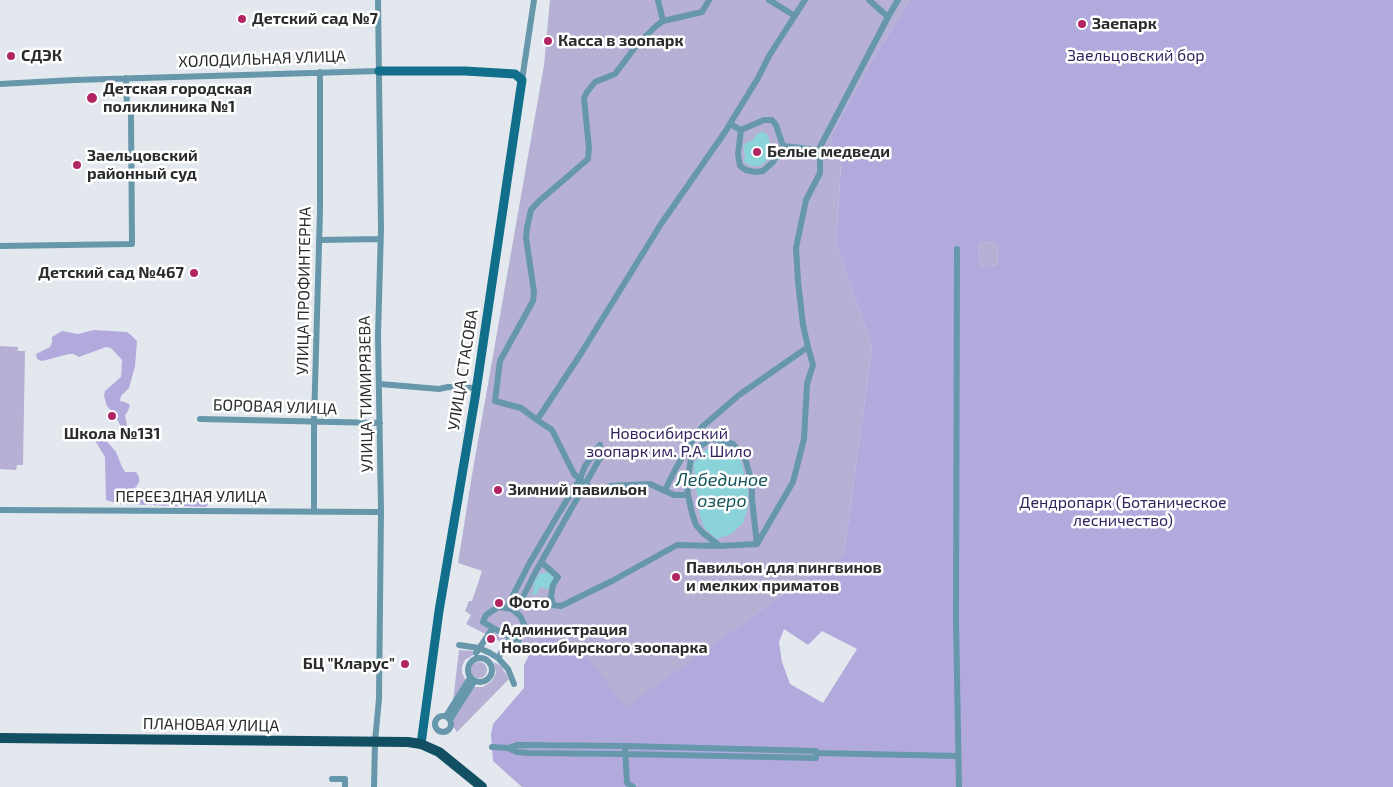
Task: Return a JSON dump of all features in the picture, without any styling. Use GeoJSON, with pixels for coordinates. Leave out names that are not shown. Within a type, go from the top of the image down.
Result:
{"type":"FeatureCollection","features":[{"type":"Feature","properties":{"kind":"main road","name":"ПЛАНОВАЯ УЛИЦА"},"geometry":{"type":"LineString","coordinates":[[0,738],[375,741],[421,744]]}},
{"type":"Feature","properties":{"kind":"main road"},"geometry":{"type":"LineString","coordinates":[[421,744],[439,752],[482,787]]}},
{"type":"Feature","properties":{"kind":"street","name":"УЛИЦА ТИМИРЯЗЕВА"},"geometry":{"type":"LineString","coordinates":[[374,787],[375,741],[379,699],[381,512],[378,336],[380,239],[378,0]]}},
{"type":"Feature","properties":{"kind":"street","name":"УЛИЦА СТАСОВА"},"geometry":{"type":"LineString","coordinates":[[421,744],[534,0]]}},
{"type":"Feature","properties":{"kind":"street"},"geometry":{"type":"LineString","coordinates":[[658,0],[663,21]]}},
{"type":"Feature","properties":{"kind":"street"},"geometry":{"type":"LineString","coordinates":[[688,495],[674,495],[650,484],[610,486],[599,492],[574,474],[552,430],[521,408],[495,401],[500,361],[533,301],[534,292],[526,238],[531,210],[588,159],[589,148],[584,98],[587,92],[595,82],[616,74],[636,46],[651,30],[663,21],[702,12],[709,0]]}},
{"type":"Feature","properties":{"kind":"street"},"geometry":{"type":"LineString","coordinates":[[769,0],[795,16]]}},
{"type":"Feature","properties":{"kind":"street"},"geometry":{"type":"LineString","coordinates":[[537,420],[657,231],[730,124],[769,56],[805,0]]}},
{"type":"Feature","properties":{"kind":"street"},"geometry":{"type":"LineString","coordinates":[[869,0],[888,17]]}},
{"type":"Feature","properties":{"kind":"street"},"geometry":{"type":"LineString","coordinates":[[757,544],[793,482],[804,439],[807,384],[813,364],[803,325],[796,248],[806,200],[820,173],[820,147],[898,0]]}},
{"type":"Feature","properties":{"kind":"street","name":"ХОЛОДИЛЬНАЯ УЛИЦА"},"geometry":{"type":"LineString","coordinates":[[0,84],[320,72],[465,70],[515,74],[522,80]]}},
{"type":"Feature","properties":{"kind":"street","name":"УЛИЦА ПРОФИНТЕРНА"},"geometry":{"type":"LineString","coordinates":[[314,512],[320,72]]}},
{"type":"Feature","properties":{"kind":"street"},"geometry":{"type":"LineString","coordinates":[[0,246],[132,244],[131,113],[127,106],[126,78]]}},
{"type":"Feature","properties":{"kind":"street"},"geometry":{"type":"LineString","coordinates":[[764,120],[772,120],[778,130],[783,146],[773,162],[763,172],[746,170],[740,166],[738,154],[741,130],[764,120]]}},
{"type":"Feature","properties":{"kind":"street"},"geometry":{"type":"LineString","coordinates":[[730,124],[741,130]]}},
{"type":"Feature","properties":{"kind":"street"},"geometry":{"type":"LineString","coordinates":[[783,146],[820,150]]}},
{"type":"Feature","properties":{"kind":"street"},"geometry":{"type":"LineString","coordinates":[[319,240],[380,239]]}},
{"type":"Feature","properties":{"kind":"street"},"geometry":{"type":"LineString","coordinates":[[957,249],[956,620],[959,787]]}},
{"type":"Feature","properties":{"kind":"street"},"geometry":{"type":"LineString","coordinates":[[664,490],[702,427],[739,394],[808,347]]}},
{"type":"Feature","properties":{"kind":"street"},"geometry":{"type":"LineString","coordinates":[[380,384],[439,389],[448,387],[476,388]]}},
{"type":"Feature","properties":{"kind":"street","name":"БОРОВАЯ УЛИЦА"},"geometry":{"type":"LineString","coordinates":[[200,419],[380,423]]}},
{"type":"Feature","properties":{"kind":"street"},"geometry":{"type":"LineString","coordinates":[[702,427],[712,438],[733,444],[745,458],[752,483],[757,544]]}},
{"type":"Feature","properties":{"kind":"street"},"geometry":{"type":"LineString","coordinates":[[712,438],[699,446],[691,458],[687,484],[696,525],[720,546]]}},
{"type":"Feature","properties":{"kind":"street"},"geometry":{"type":"LineString","coordinates":[[516,611],[583,481],[586,466],[600,445]]}},
{"type":"Feature","properties":{"kind":"street"},"geometry":{"type":"LineString","coordinates":[[507,607],[539,547],[604,451]]}},
{"type":"Feature","properties":{"kind":"street","name":"ПЕРЕЕЗДНАЯ УЛИЦА"},"geometry":{"type":"LineString","coordinates":[[0,510],[381,512]]}},
{"type":"Feature","properties":{"kind":"street"},"geometry":{"type":"LineString","coordinates":[[541,562],[558,577],[553,585],[551,596],[553,605],[561,606],[612,581],[677,545],[720,546],[757,544]]}},
{"type":"Feature","properties":{"kind":"street"},"geometry":{"type":"LineString","coordinates":[[499,607],[507,607],[516,611],[524,624],[524,631],[518,642],[509,640],[491,630],[483,622],[486,615],[492,611],[499,607]]}},
{"type":"Feature","properties":{"kind":"street"},"geometry":{"type":"LineString","coordinates":[[480,648],[491,630]]}},
{"type":"Feature","properties":{"kind":"street"},"geometry":{"type":"LineString","coordinates":[[500,655],[509,640]]}},
{"type":"Feature","properties":{"kind":"street"},"geometry":{"type":"LineString","coordinates":[[459,645],[480,648],[500,655],[514,684]]}},
{"type":"Feature","properties":{"kind":"street"},"geometry":{"type":"LineString","coordinates":[[486,659],[490,653]]}},
{"type":"Feature","properties":{"kind":"street"},"geometry":{"type":"LineString","coordinates":[[478,658],[486,659],[491,665],[492,674],[490,678],[483,682],[472,680],[467,672],[471,661],[478,658]]}},
{"type":"Feature","properties":{"kind":"street"},"geometry":{"type":"LineString","coordinates":[[448,718],[472,680]]}},
{"type":"Feature","properties":{"kind":"street"},"geometry":{"type":"LineString","coordinates":[[448,718],[438,718],[433,726],[440,731],[448,730]]}},
{"type":"Feature","properties":{"kind":"street"},"geometry":{"type":"LineString","coordinates":[[448,718],[451,726],[448,730]]}},
{"type":"Feature","properties":{"kind":"street"},"geometry":{"type":"LineString","coordinates":[[448,730],[453,738]]}},
{"type":"Feature","properties":{"kind":"street"},"geometry":{"type":"LineString","coordinates":[[508,748],[517,744],[625,746],[816,754]]}},
{"type":"Feature","properties":{"kind":"street"},"geometry":{"type":"LineString","coordinates":[[625,746],[627,783],[633,787]]}},
{"type":"Feature","properties":{"kind":"street"},"geometry":{"type":"LineString","coordinates":[[492,747],[508,748],[530,754],[958,756]]}},
{"type":"Feature","properties":{"kind":"street"},"geometry":{"type":"LineString","coordinates":[[332,779],[345,779],[344,787]]}},
{"type":"Feature","properties":{"kind":"green space","name":"Новосибирский зоопарк им. Р.А. Шило"},"geometry":{"type":"Polygon","coordinates":[[[550,0],[910,0],[872,60],[830,137],[841,163],[836,242],[872,347],[844,554],[789,590],[626,708],[540,634],[528,656],[466,624],[471,615],[465,611],[469,601],[472,601],[482,571],[458,563],[544,65],[550,0]]]}},
{"type":"Feature","properties":{"kind":"green space","name":"Дендропарк (Ботаническое лесничество)"},"geometry":{"type":"Polygon","coordinates":[[[910,0],[1393,0],[1393,787],[522,787],[493,761],[491,734],[493,724],[524,688],[524,665],[540,634],[579,646],[626,707],[789,590],[844,554],[872,347],[836,242],[841,164],[830,137],[872,60],[910,0]],[[997,242],[978,243],[980,267],[998,265],[997,242]],[[784,629],[779,642],[782,662],[790,684],[823,703],[857,649],[822,631],[808,645],[784,629]]]}},
{"type":"Feature","properties":{"kind":"green space"},"geometry":{"type":"Polygon","coordinates":[[[997,242],[998,265],[980,267],[978,243],[997,242]]]}},
{"type":"Feature","properties":{"kind":"green space"},"geometry":{"type":"Polygon","coordinates":[[[94,330],[127,332],[137,341],[135,366],[129,388],[121,396],[120,401],[130,405],[125,415],[127,426],[122,429],[115,415],[107,406],[104,396],[105,391],[121,377],[122,360],[111,348],[106,347],[79,357],[69,354],[42,361],[37,359],[36,354],[50,347],[52,337],[62,331],[78,334],[94,330]]]}},
{"type":"Feature","properties":{"kind":"green space"},"geometry":{"type":"Polygon","coordinates":[[[0,346],[18,347],[18,351],[25,351],[23,465],[17,465],[16,470],[0,469],[0,346]]]}},
{"type":"Feature","properties":{"kind":"green space"},"geometry":{"type":"Polygon","coordinates":[[[102,436],[116,452],[125,472],[136,472],[139,477],[139,482],[129,495],[151,495],[183,489],[194,490],[209,503],[206,507],[119,504],[106,500],[105,457],[94,439],[102,436]]]}},
{"type":"Feature","properties":{"kind":"green space"},"geometry":{"type":"Polygon","coordinates":[[[459,650],[474,651],[476,653],[465,660],[462,666],[462,673],[466,681],[453,701],[459,650]]]}},
{"type":"Feature","properties":{"kind":"green space"},"geometry":{"type":"Polygon","coordinates":[[[479,662],[485,664],[487,670],[485,676],[479,678],[473,676],[471,670],[473,664],[479,662]]]}},
{"type":"Feature","properties":{"kind":"green space"},"geometry":{"type":"Polygon","coordinates":[[[494,662],[501,666],[509,679],[457,732],[453,726],[454,718],[474,687],[483,687],[492,681],[496,673],[494,662]]]}},
{"type":"Feature","properties":{"kind":"water","name":"Белые медведи"},"geometry":{"type":"Polygon","coordinates":[[[763,132],[768,135],[771,149],[766,156],[766,162],[759,166],[751,166],[744,162],[743,146],[747,142],[752,141],[758,133],[763,132]]]}},
{"type":"Feature","properties":{"kind":"water","name":"Лебединое озеро"},"geometry":{"type":"Polygon","coordinates":[[[725,445],[740,458],[748,488],[748,507],[743,523],[731,534],[717,539],[705,529],[700,516],[693,464],[710,447],[725,445]]]}},
{"type":"Feature","properties":{"kind":"water"},"geometry":{"type":"Polygon","coordinates":[[[550,571],[554,579],[550,588],[539,588],[535,595],[531,595],[534,582],[539,574],[550,571]]]}},
{"type":"Feature","properties":{"kind":"place","name":"Детский сад №7"},"geometry":{"type":"Point","coordinates":[242,19]}},
{"type":"Feature","properties":{"kind":"place","name":"Заепарк"},"geometry":{"type":"Point","coordinates":[1082,24]}},
{"type":"Feature","properties":{"kind":"place","name":"Касса в зоопарк"},"geometry":{"type":"Point","coordinates":[548,41]}},
{"type":"Feature","properties":{"kind":"place","name":"СДЭК"},"geometry":{"type":"Point","coordinates":[11,56]}},
{"type":"Feature","properties":{"kind":"place","name":"Детская городская поликлиника №1"},"geometry":{"type":"Point","coordinates":[92,98]}},
{"type":"Feature","properties":{"kind":"place","name":"Белые медведи"},"geometry":{"type":"Point","coordinates":[757,152]}},
{"type":"Feature","properties":{"kind":"place","name":"Заельцовский районный суд"},"geometry":{"type":"Point","coordinates":[77,165]}},
{"type":"Feature","properties":{"kind":"place","name":"Детский сад №467"},"geometry":{"type":"Point","coordinates":[194,273]}},
{"type":"Feature","properties":{"kind":"place","name":"Школа №131"},"geometry":{"type":"Point","coordinates":[112,416]}},
{"type":"Feature","properties":{"kind":"place","name":"Зимний павильон"},"geometry":{"type":"Point","coordinates":[498,490]}},
{"type":"Feature","properties":{"kind":"place","name":"Павильон для пингвинов и мелких приматов"},"geometry":{"type":"Point","coordinates":[676,577]}},
{"type":"Feature","properties":{"kind":"place","name":"Фото"},"geometry":{"type":"Point","coordinates":[499,603]}},
{"type":"Feature","properties":{"kind":"place","name":"Администрация Новосибирского зоопарка"},"geometry":{"type":"Point","coordinates":[491,639]}},
{"type":"Feature","properties":{"kind":"place","name":"БЦ \"Кларус\""},"geometry":{"type":"Point","coordinates":[405,664]}},
{"type":"Feature","properties":{"kind":"park label","name":"Заельцовский бор"},"geometry":{"type":"Point","coordinates":[1136,56]}}]}
